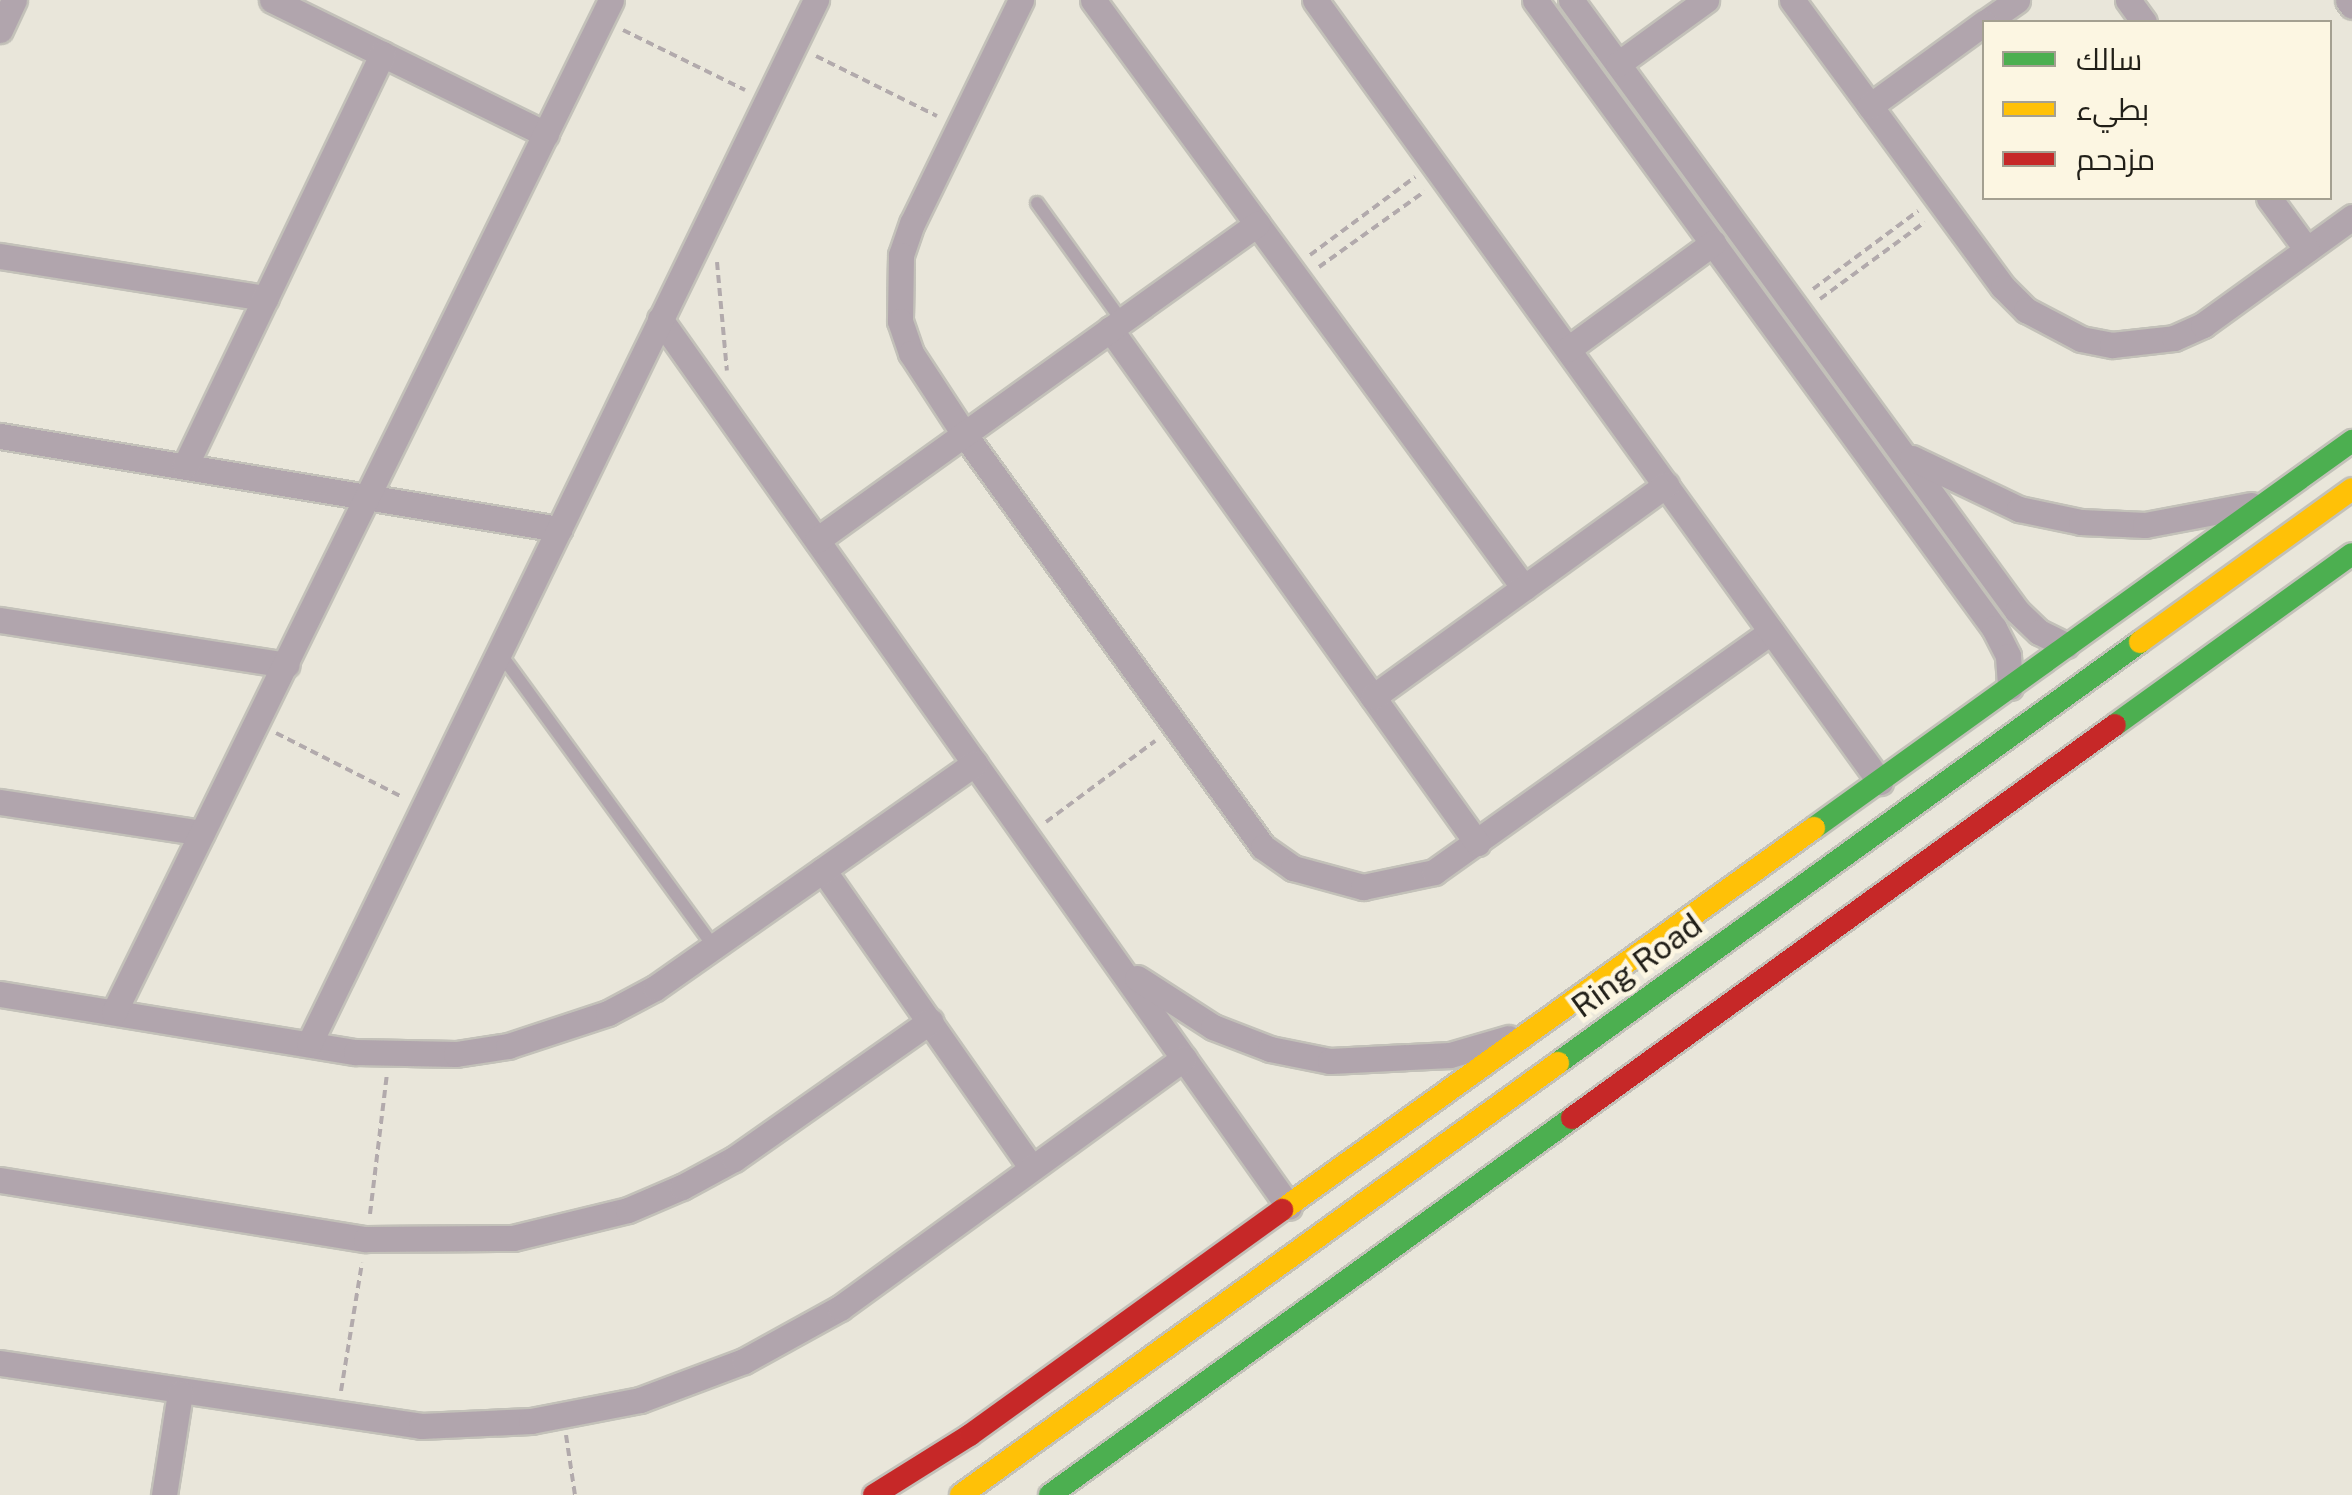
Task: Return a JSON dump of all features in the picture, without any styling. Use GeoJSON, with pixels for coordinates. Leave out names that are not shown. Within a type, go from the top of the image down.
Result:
{"type":"FeatureCollection","features":[{"type":"Feature","properties":{"kind":"main road"},"geometry":{"type":"LineString","coordinates":[[874,1495],[1008,1408],[2352,441]]}},
{"type":"Feature","properties":{"kind":"main road","name":"Ring Road"},"geometry":{"type":"LineString","coordinates":[[961,1495],[2352,489]]}},
{"type":"Feature","properties":{"kind":"main road"},"geometry":{"type":"LineString","coordinates":[[1050,1495],[1611,1084],[2352,554]]}},
{"type":"Feature","properties":{"kind":"main road"},"geometry":{"type":"LineString","coordinates":[[1940,738],[1964,770]]}},
{"type":"Feature","properties":{"kind":"main road"},"geometry":{"type":"LineString","coordinates":[[1583,1045],[1611,1084]]}},
{"type":"Feature","properties":{"kind":"main road"},"geometry":{"type":"LineString","coordinates":[[1008,1408],[1036,1444]]}},
{"type":"Feature","properties":{"kind":"street"},"geometry":{"type":"LineString","coordinates":[[0,30],[14,0]]}},
{"type":"Feature","properties":{"kind":"street"},"geometry":{"type":"LineString","coordinates":[[272,0],[546,134]]}},
{"type":"Feature","properties":{"kind":"street"},"geometry":{"type":"LineString","coordinates":[[309,1044],[816,0]]}},
{"type":"Feature","properties":{"kind":"street"},"geometry":{"type":"LineString","coordinates":[[1021,0],[912,223],[896,288],[910,353],[1172,728],[1263,848],[1328,882],[1400,884],[1434,872],[1771,632]]}},
{"type":"Feature","properties":{"kind":"street"},"geometry":{"type":"LineString","coordinates":[[1093,0],[1524,588]]}},
{"type":"Feature","properties":{"kind":"street"},"geometry":{"type":"LineString","coordinates":[[1315,0],[1880,782]]}},
{"type":"Feature","properties":{"kind":"street"},"geometry":{"type":"LineString","coordinates":[[1536,0],[2002,642],[2010,687]]}},
{"type":"Feature","properties":{"kind":"street"},"geometry":{"type":"LineString","coordinates":[[1571,0],[2017,611],[2039,632],[2066,645]]}},
{"type":"Feature","properties":{"kind":"street"},"geometry":{"type":"LineString","coordinates":[[1618,64],[1706,0]]}},
{"type":"Feature","properties":{"kind":"street"},"geometry":{"type":"LineString","coordinates":[[1792,0],[2026,310],[2081,340],[2112,345],[2174,338],[2203,325],[2352,217]]}},
{"type":"Feature","properties":{"kind":"street"},"geometry":{"type":"LineString","coordinates":[[1989,20],[2017,0]]}},
{"type":"Feature","properties":{"kind":"street"},"geometry":{"type":"LineString","coordinates":[[2348,0],[2352,6]]}},
{"type":"Feature","properties":{"kind":"street"},"geometry":{"type":"LineString","coordinates":[[114,1012],[606,10]]}},
{"type":"Feature","properties":{"kind":"street"},"geometry":{"type":"LineString","coordinates":[[1870,106],[1982,25]]}},
{"type":"Feature","properties":{"kind":"street"},"geometry":{"type":"LineString","coordinates":[[185,466],[382,54]]}},
{"type":"Feature","properties":{"kind":"street"},"geometry":{"type":"LineString","coordinates":[[1654,163],[1678,146]]}},
{"type":"Feature","properties":{"kind":"street"},"geometry":{"type":"LineString","coordinates":[[2270,200],[2307,250]]}},
{"type":"Feature","properties":{"kind":"street"},"geometry":{"type":"LineString","coordinates":[[816,540],[1257,224]]}},
{"type":"Feature","properties":{"kind":"street"},"geometry":{"type":"LineString","coordinates":[[1568,350],[1713,243]]}},
{"type":"Feature","properties":{"kind":"street"},"geometry":{"type":"LineString","coordinates":[[0,256],[266,298]]}},
{"type":"Feature","properties":{"kind":"street"},"geometry":{"type":"LineString","coordinates":[[660,319],[1289,1207]]}},
{"type":"Feature","properties":{"kind":"street"},"geometry":{"type":"LineString","coordinates":[[1116,325],[1476,843]]}},
{"type":"Feature","properties":{"kind":"street"},"geometry":{"type":"LineString","coordinates":[[0,436],[559,529]]}},
{"type":"Feature","properties":{"kind":"street"},"geometry":{"type":"LineString","coordinates":[[1903,453],[1973,491],[2081,522],[2145,525],[2209,518],[2270,500]]}},
{"type":"Feature","properties":{"kind":"street"},"geometry":{"type":"LineString","coordinates":[[1372,697],[1666,485]]}},
{"type":"Feature","properties":{"kind":"street"},"geometry":{"type":"LineString","coordinates":[[0,620],[286,665]]}},
{"type":"Feature","properties":{"kind":"street"},"geometry":{"type":"LineString","coordinates":[[0,994],[403,1056],[508,1046],[608,1013],[714,947],[974,763]]}},
{"type":"Feature","properties":{"kind":"street"},"geometry":{"type":"LineString","coordinates":[[0,802],[202,833]]}},
{"type":"Feature","properties":{"kind":"street"},"geometry":{"type":"LineString","coordinates":[[823,870],[1032,1168]]}},
{"type":"Feature","properties":{"kind":"street"},"geometry":{"type":"LineString","coordinates":[[1113,958],[1213,1027],[1270,1049],[1330,1061],[1450,1056],[1563,1012]]}},
{"type":"Feature","properties":{"kind":"street"},"geometry":{"type":"LineString","coordinates":[[0,1180],[366,1239],[513,1238],[628,1210],[682,1187],[734,1158],[930,1022]]}},
{"type":"Feature","properties":{"kind":"street"},"geometry":{"type":"LineString","coordinates":[[0,1363],[180,1394],[421,1426],[563,1416],[693,1382],[793,1336],[1184,1058]]}},
{"type":"Feature","properties":{"kind":"street"},"geometry":{"type":"LineString","coordinates":[[164,1495],[180,1394]]}},
{"type":"Feature","properties":{"kind":"lane"},"geometry":{"type":"LineString","coordinates":[[1037,203],[1116,325]]}},
{"type":"Feature","properties":{"kind":"lane"},"geometry":{"type":"LineString","coordinates":[[499,652],[714,947]]}},
{"type":"Feature","properties":{"kind":"path"},"geometry":{"type":"LineString","coordinates":[[606,10],[767,101]]}},
{"type":"Feature","properties":{"kind":"path"},"geometry":{"type":"LineString","coordinates":[[794,45],[960,126]]}},
{"type":"Feature","properties":{"kind":"path"},"geometry":{"type":"LineString","coordinates":[[1295,275],[1438,170]]}},
{"type":"Feature","properties":{"kind":"path"},"geometry":{"type":"LineString","coordinates":[[1295,275],[1438,170]]}},
{"type":"Feature","properties":{"kind":"path"},"geometry":{"type":"LineString","coordinates":[[1797,309],[1941,202]]}},
{"type":"Feature","properties":{"kind":"path"},"geometry":{"type":"LineString","coordinates":[[1797,309],[1941,202]]}},
{"type":"Feature","properties":{"kind":"path"},"geometry":{"type":"LineString","coordinates":[[718,253],[728,376]]}},
{"type":"Feature","properties":{"kind":"path"},"geometry":{"type":"LineString","coordinates":[[256,723],[424,808]]}},
{"type":"Feature","properties":{"kind":"path"},"geometry":{"type":"LineString","coordinates":[[1027,836],[1172,728]]}},
{"type":"Feature","properties":{"kind":"path"},"geometry":{"type":"LineString","coordinates":[[563,1416],[575,1495]]}},
{"type":"Feature","properties":{"kind":"traffic: fast"},"geometry":{"type":"LineString","coordinates":[[1814,828],[2352,441]]}},
{"type":"Feature","properties":{"kind":"traffic: fast"},"geometry":{"type":"LineString","coordinates":[[2115,725],[2352,554]]}},
{"type":"Feature","properties":{"kind":"traffic: fast"},"geometry":{"type":"LineString","coordinates":[[1558,1063],[2140,642]]}},
{"type":"Feature","properties":{"kind":"traffic: fast"},"geometry":{"type":"LineString","coordinates":[[1050,1495],[1572,1118]]}},
{"type":"Feature","properties":{"kind":"traffic: slow"},"geometry":{"type":"LineString","coordinates":[[2140,642],[2352,489]]}},
{"type":"Feature","properties":{"kind":"traffic: slow"},"geometry":{"type":"LineString","coordinates":[[1282,1210],[1814,828]]}},
{"type":"Feature","properties":{"kind":"traffic: slow"},"geometry":{"type":"LineString","coordinates":[[961,1495],[1558,1063]]}},
{"type":"Feature","properties":{"kind":"traffic: jam"},"geometry":{"type":"LineString","coordinates":[[1572,1118],[2115,725]]}},
{"type":"Feature","properties":{"kind":"traffic: jam"},"geometry":{"type":"LineString","coordinates":[[874,1495],[970,1435],[1282,1210]]}}]}
